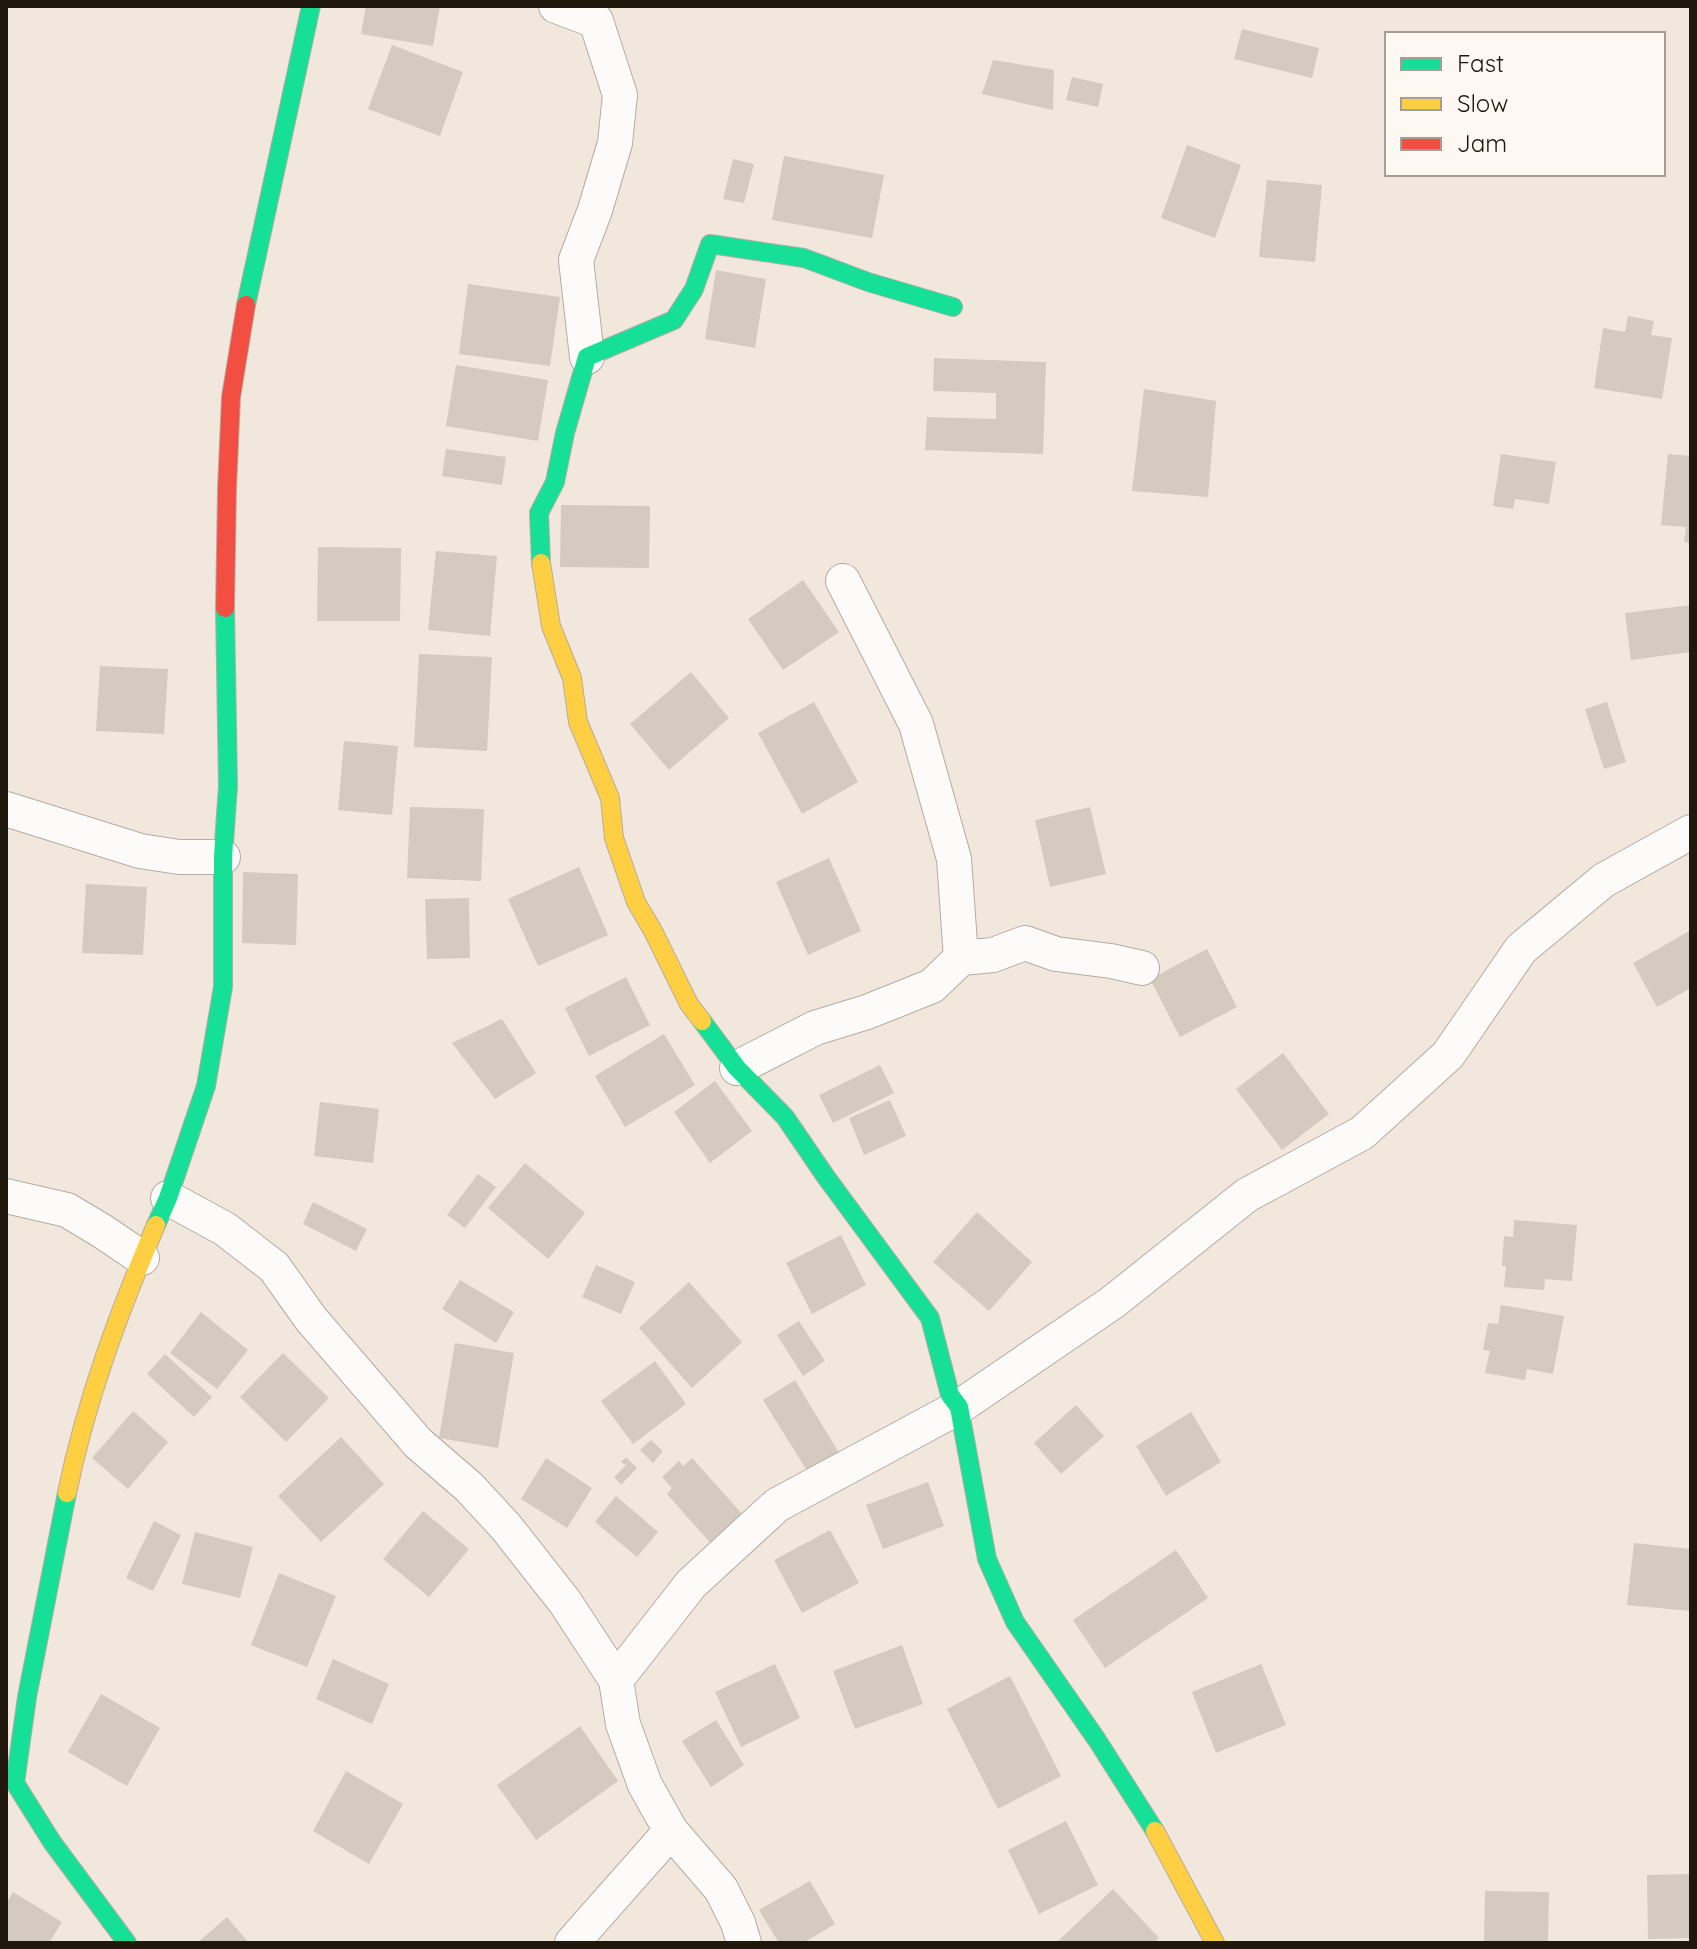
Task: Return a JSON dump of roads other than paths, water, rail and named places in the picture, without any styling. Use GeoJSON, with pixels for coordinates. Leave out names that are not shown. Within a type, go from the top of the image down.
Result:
{"type":"FeatureCollection","features":[{"type":"Feature","properties":{"kind":"street"},"geometry":{"type":"LineString","coordinates":[[127,1943],[10,1782],[75,1454],[98,1373],[168,1198],[206,1086],[223,987],[223,857],[228,786],[225,629],[231,397],[247,296],[311,6]]}},
{"type":"Feature","properties":{"kind":"street"},"geometry":{"type":"LineString","coordinates":[[556,6],[596,21],[620,95],[615,143],[576,260],[587,357],[565,433],[555,482],[539,513],[542,573],[551,626],[572,678],[578,722],[610,798],[614,838],[636,902],[689,1004],[737,1068],[785,1117],[930,1318],[950,1395],[959,1407],[987,1559],[1015,1622],[1097,1740],[1155,1831],[1215,1943]]}},
{"type":"Feature","properties":{"kind":"street"},"geometry":{"type":"LineString","coordinates":[[587,357],[674,320],[694,289],[710,244],[804,258],[868,282],[953,307]]}},
{"type":"Feature","properties":{"kind":"street"},"geometry":{"type":"LineString","coordinates":[[843,581],[916,724],[954,859],[961,958]]}},
{"type":"Feature","properties":{"kind":"street"},"geometry":{"type":"LineString","coordinates":[[6,809],[140,851],[179,857],[223,857]]}},
{"type":"Feature","properties":{"kind":"street"},"geometry":{"type":"LineString","coordinates":[[616,1680],[691,1584],[777,1505],[959,1407],[1113,1302],[1247,1195],[1362,1133],[1448,1055],[1521,949],[1604,880],[1691,832]]}},
{"type":"Feature","properties":{"kind":"street"},"geometry":{"type":"LineString","coordinates":[[737,1068],[815,1028],[867,1012],[932,986],[961,958],[993,955],[1025,943],[1056,954],[1142,968]]}},
{"type":"Feature","properties":{"kind":"street"},"geometry":{"type":"LineString","coordinates":[[6,1196],[67,1210],[142,1258]]}},
{"type":"Feature","properties":{"kind":"street"},"geometry":{"type":"LineString","coordinates":[[168,1198],[225,1229],[274,1267],[311,1319],[418,1443],[469,1487],[506,1527],[565,1602],[616,1680],[623,1724],[645,1785],[671,1831],[721,1889],[744,1943]]}},
{"type":"Feature","properties":{"kind":"street"},"geometry":{"type":"LineString","coordinates":[[572,1943],[671,1831]]}}]}
